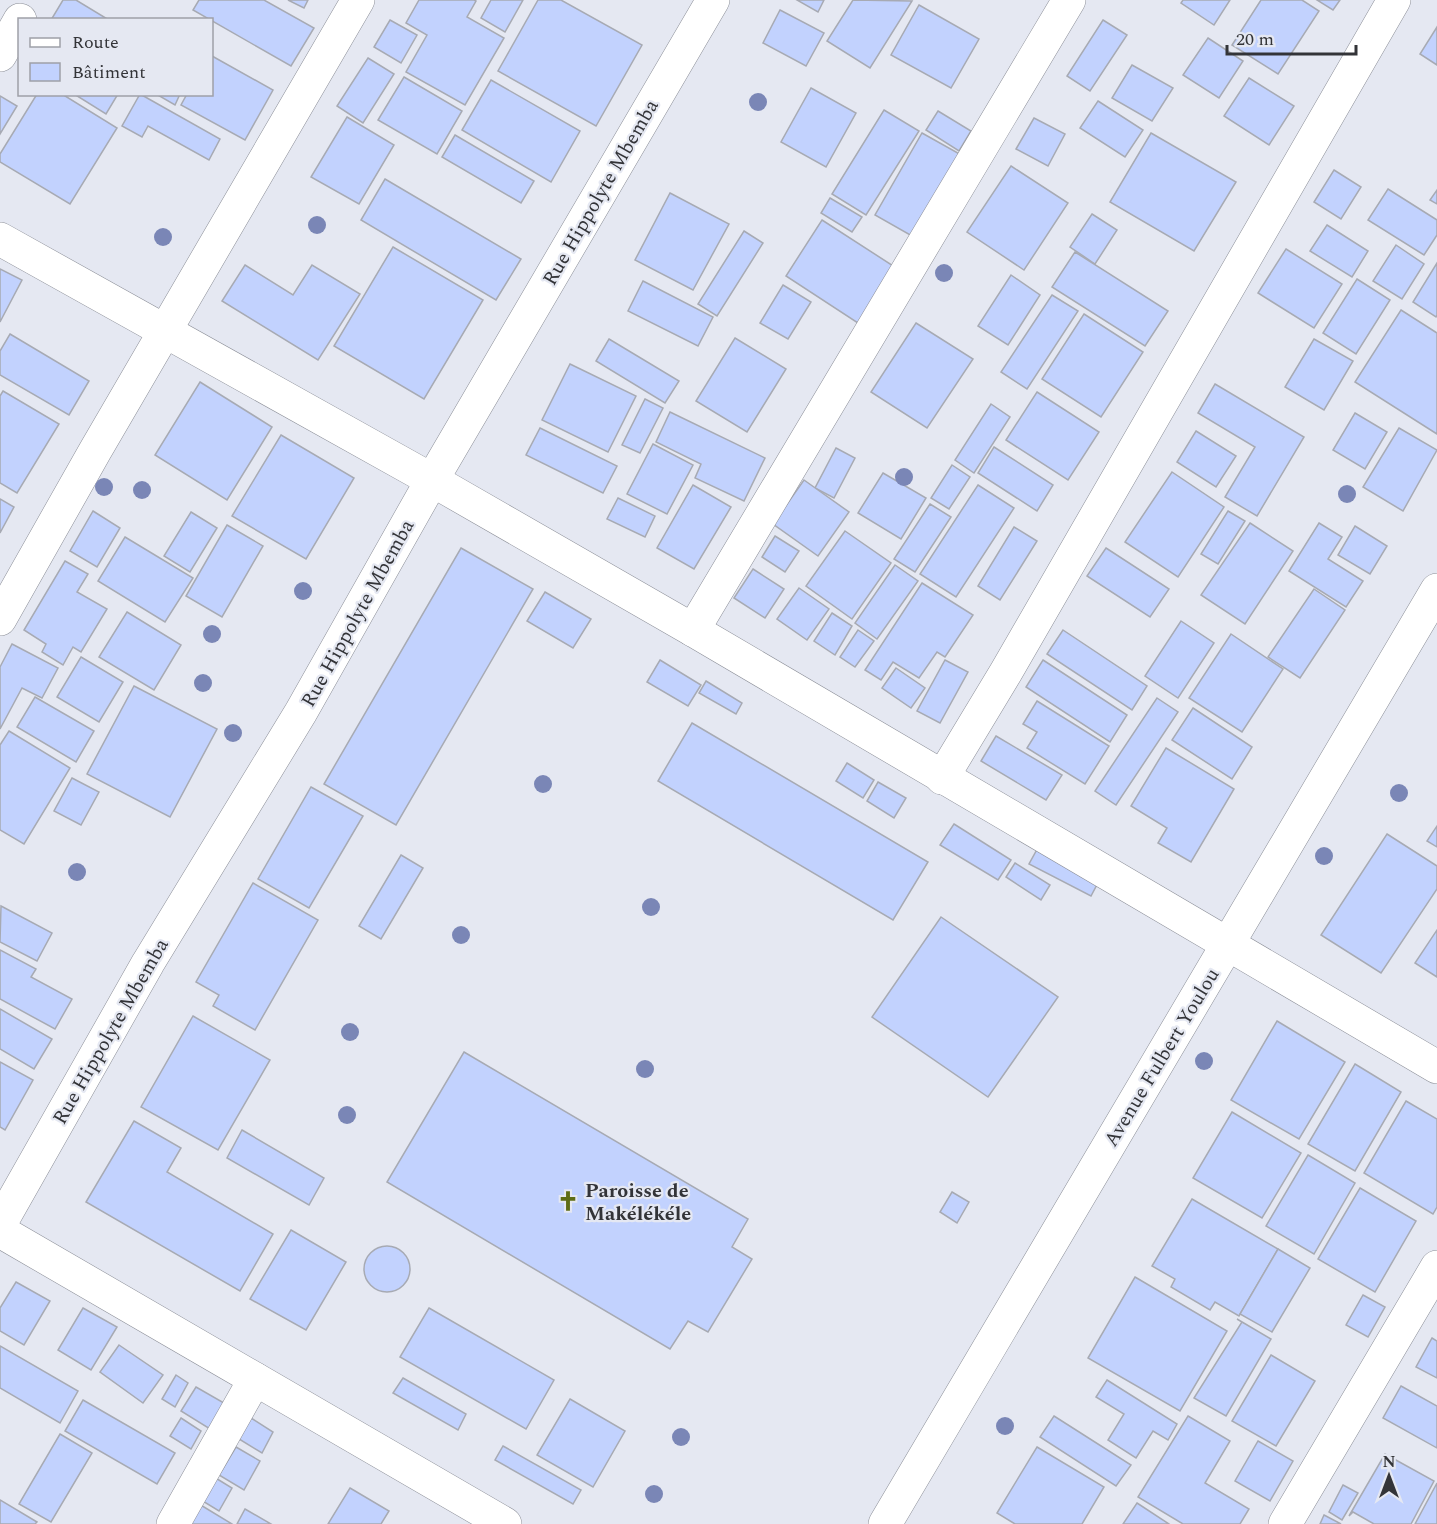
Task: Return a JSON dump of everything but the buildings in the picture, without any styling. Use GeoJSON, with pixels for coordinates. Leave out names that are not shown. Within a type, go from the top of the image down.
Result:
{"type":"FeatureCollection","features":[{"type":"Feature","properties":{"kind":"street"},"geometry":{"type":"LineString","coordinates":[[21,18],[30,0]]}},
{"type":"Feature","properties":{"kind":"street"},"geometry":{"type":"LineString","coordinates":[[0,619],[358,0]]}},
{"type":"Feature","properties":{"kind":"street","name":"Rue Hippolyte Mbemba"},"geometry":{"type":"LineString","coordinates":[[0,1224],[148,963],[301,712],[432,480],[713,0]]}},
{"type":"Feature","properties":{"kind":"street"},"geometry":{"type":"LineString","coordinates":[[693,630],[1070,0]]}},
{"type":"Feature","properties":{"kind":"street"},"geometry":{"type":"LineString","coordinates":[[942,778],[1006,672],[1394,0]]}},
{"type":"Feature","properties":{"kind":"street"},"geometry":{"type":"LineString","coordinates":[[0,56],[18,24]]}},
{"type":"Feature","properties":{"kind":"street"},"geometry":{"type":"LineString","coordinates":[[0,239],[432,480],[693,630],[1437,1067]]}},
{"type":"Feature","properties":{"kind":"street","name":"Avenue Fulbert Youlou"},"geometry":{"type":"LineString","coordinates":[[885,1524],[1437,590]]}},
{"type":"Feature","properties":{"kind":"street"},"geometry":{"type":"LineString","coordinates":[[0,1231],[497,1522]]}},
{"type":"Feature","properties":{"kind":"street"},"geometry":{"type":"LineString","coordinates":[[1285,1524],[1437,1266]]}},
{"type":"Feature","properties":{"kind":"street"},"geometry":{"type":"LineString","coordinates":[[173,1524],[255,1379]]}},
{"type":"Feature","properties":{"kind":"place","name":"Paroisse de Makélékéle"},"geometry":{"type":"Point","coordinates":[568,1201]}}]}
